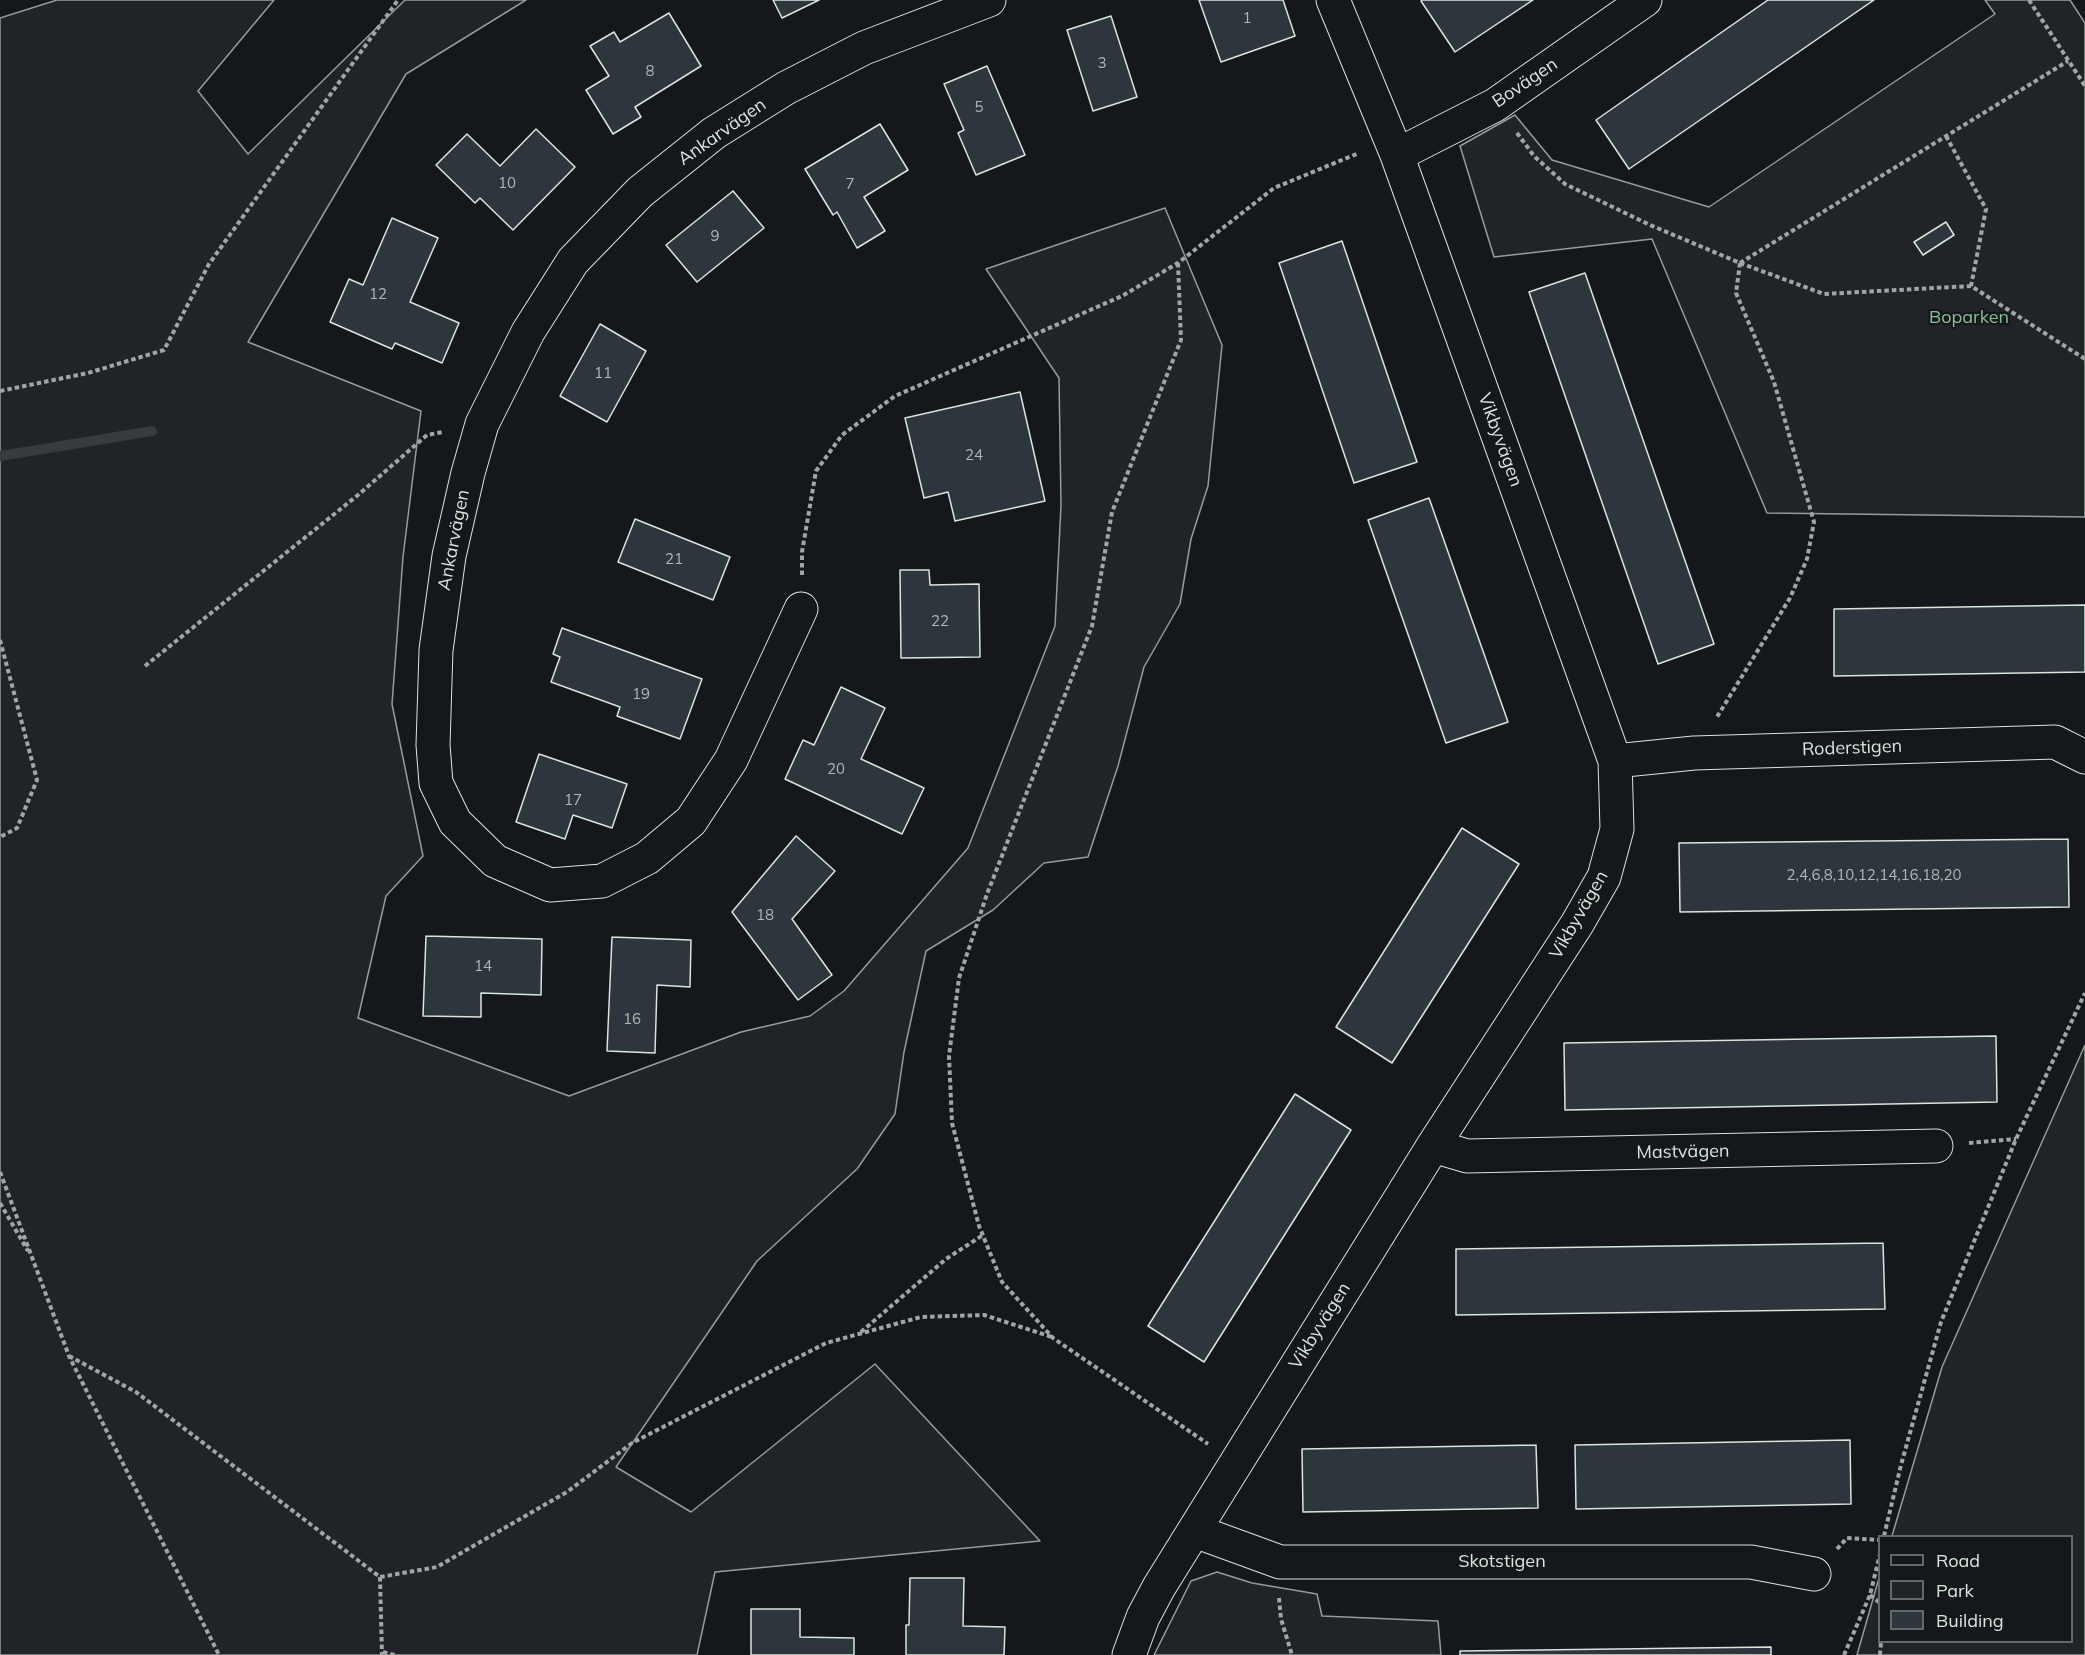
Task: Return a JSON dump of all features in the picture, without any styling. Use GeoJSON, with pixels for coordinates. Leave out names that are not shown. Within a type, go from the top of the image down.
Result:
{"type":"FeatureCollection","features":[{"type":"Feature","properties":{"kind":"street","name":"Ankarvägen"},"geometry":{"type":"LineString","coordinates":[[801,609],[731,760],[691,821],[647,858],[602,881],[550,885],[495,861],[455,822],[436,783],[433,746],[436,650],[449,556],[482,424],[528,332],[573,261],[640,192],[714,133],[786,88],[864,48],[989,0]]}},
{"type":"Feature","properties":{"kind":"street","name":"Vikbyvägen"},"geometry":{"type":"LineString","coordinates":[[1129,1655],[1143,1617],[1235,1463],[1433,1146],[1577,924],[1604,877],[1617,829],[1615,761],[1394,147],[1333,0]]}},
{"type":"Feature","properties":{"kind":"street","name":"Bovägen"},"geometry":{"type":"LineString","coordinates":[[1394,147],[1494,105],[1645,0]]}},
{"type":"Feature","properties":{"kind":"street","name":"Roderstigen"},"geometry":{"type":"LineString","coordinates":[[1615,761],[1694,753],[2055,741],[2085,757]]}},
{"type":"Feature","properties":{"kind":"street","name":"Mastvägen"},"geometry":{"type":"LineString","coordinates":[[1433,1146],[1467,1156],[1936,1146]]}},
{"type":"Feature","properties":{"kind":"street","name":"Skotstigen"},"geometry":{"type":"LineString","coordinates":[[1195,1531],[1280,1562],[1751,1562],[1814,1574]]}},
{"type":"Feature","properties":{"kind":"path"},"geometry":{"type":"LineString","coordinates":[[0,391],[88,373],[164,350],[209,264],[398,0]]}},
{"type":"Feature","properties":{"kind":"path"},"geometry":{"type":"LineString","coordinates":[[2029,0],[2085,86]]}},
{"type":"Feature","properties":{"kind":"path"},"geometry":{"type":"LineString","coordinates":[[1740,263],[2068,61]]}},
{"type":"Feature","properties":{"kind":"path"},"geometry":{"type":"LineString","coordinates":[[1494,105],[1534,156],[1565,184],[1650,225],[1740,263],[1824,294],[1971,286],[2085,359]]}},
{"type":"Feature","properties":{"kind":"path"},"geometry":{"type":"LineString","coordinates":[[1946,136],[1986,209],[1971,286]]}},
{"type":"Feature","properties":{"kind":"path"},"geometry":{"type":"LineString","coordinates":[[801,609],[802,552],[816,471],[842,435],[895,396],[1122,296],[1178,263],[1274,188],[1394,147]]}},
{"type":"Feature","properties":{"kind":"path"},"geometry":{"type":"LineString","coordinates":[[1178,263],[1181,340],[1112,512],[1092,626],[987,894],[959,978],[949,1056],[952,1123],[983,1235],[1002,1282],[1053,1338],[1235,1463]]}},
{"type":"Feature","properties":{"kind":"path"},"geometry":{"type":"LineString","coordinates":[[1694,753],[1790,598],[1807,559],[1814,522],[1774,382],[1736,292],[1740,263]]}},
{"type":"Feature","properties":{"kind":"path"},"geometry":{"type":"LineString","coordinates":[[145,666],[358,495],[427,435],[482,424]]}},
{"type":"Feature","properties":{"kind":"path"},"geometry":{"type":"LineString","coordinates":[[0,640],[38,780],[17,828],[0,837]]}},
{"type":"Feature","properties":{"kind":"path"},"geometry":{"type":"LineString","coordinates":[[1884,1535],[1900,1465],[1941,1322],[2016,1139],[2085,993]]}},
{"type":"Feature","properties":{"kind":"path"},"geometry":{"type":"LineString","coordinates":[[1936,1146],[2016,1139]]}},
{"type":"Feature","properties":{"kind":"path"},"geometry":{"type":"LineString","coordinates":[[0,1172],[69,1356],[219,1655]]}},
{"type":"Feature","properties":{"kind":"path"},"geometry":{"type":"LineString","coordinates":[[0,1203],[34,1262]]}},
{"type":"Feature","properties":{"kind":"path"},"geometry":{"type":"LineString","coordinates":[[859,1334],[946,1259],[983,1235]]}},
{"type":"Feature","properties":{"kind":"path"},"geometry":{"type":"LineString","coordinates":[[69,1356],[136,1392],[380,1577],[437,1567],[567,1492],[632,1443],[826,1344],[921,1317],[984,1316],[1053,1338]]}},
{"type":"Feature","properties":{"kind":"path"},"geometry":{"type":"LineString","coordinates":[[1814,1574],[1847,1538],[1878,1540]]}},
{"type":"Feature","properties":{"kind":"path"},"geometry":{"type":"LineString","coordinates":[[1280,1562],[1277,1582],[1281,1619],[1292,1655]]}},
{"type":"Feature","properties":{"kind":"path"},"geometry":{"type":"LineString","coordinates":[[1844,1655],[1870,1595],[1878,1562]]}},
{"type":"Feature","properties":{"kind":"path"},"geometry":{"type":"LineString","coordinates":[[380,1577],[382,1654],[395,1655]]}},
{"type":"Feature","properties":{"kind":"path"},"geometry":{"type":"LineString","coordinates":[[1870,1595],[1878,1601]]}},
{"type":"Feature","properties":{"kind":"green space"},"geometry":{"type":"Polygon","coordinates":[[[57,0],[274,0],[198,91],[248,154],[405,0],[526,0],[406,74],[248,342],[421,411],[403,557],[392,704],[423,856],[386,896],[358,1018],[569,1096],[741,1032],[810,1016],[844,991],[968,848],[1055,626],[1061,505],[1059,378],[986,269],[1165,208],[1222,345],[1208,486],[1191,539],[1180,604],[1144,667],[1118,766],[1088,857],[1044,863],[993,910],[926,951],[904,1052],[895,1114],[857,1169],[757,1261],[616,1467],[691,1512],[875,1364],[1040,1541],[715,1572],[697,1655],[0,1655],[0,18],[57,0]]]}},
{"type":"Feature","properties":{"kind":"green space"},"geometry":{"type":"Polygon","coordinates":[[[1985,0],[2070,0],[2085,23],[2085,517],[1767,513],[1652,239],[1494,257],[1460,146],[1515,115],[1552,160],[1709,207],[1995,14],[1985,0]]]}},
{"type":"Feature","properties":{"kind":"green space"},"geometry":{"type":"Polygon","coordinates":[[[2085,1045],[2085,1655],[1857,1655],[1878,1582],[1878,1643],[2073,1643],[2073,1535],[1892,1535],[1942,1367],[2085,1045]]]}},
{"type":"Feature","properties":{"kind":"green space"},"geometry":{"type":"Polygon","coordinates":[[[1217,1572],[1252,1583],[1317,1594],[1322,1616],[1438,1621],[1441,1655],[1154,1655],[1191,1581],[1217,1572]]]}},
{"type":"Feature","properties":{"kind":"building"},"geometry":{"type":"Polygon","coordinates":[[[773,0],[819,0],[782,18],[773,0]]]}},
{"type":"Feature","properties":{"kind":"building"},"geometry":{"type":"Polygon","coordinates":[[[1199,0],[1283,0],[1295,36],[1221,62],[1199,0]]]}},
{"type":"Feature","properties":{"kind":"building"},"geometry":{"type":"Polygon","coordinates":[[[1422,0],[1533,0],[1455,52],[1422,0]]]}},
{"type":"Feature","properties":{"kind":"building"},"geometry":{"type":"Polygon","coordinates":[[[1768,0],[1874,0],[1629,169],[1596,120],[1768,0]]]}},
{"type":"Feature","properties":{"kind":"building"},"geometry":{"type":"Polygon","coordinates":[[[669,13],[701,66],[635,107],[641,117],[613,134],[586,90],[609,76],[590,46],[614,32],[620,42],[669,13]]]}},
{"type":"Feature","properties":{"kind":"building"},"geometry":{"type":"Polygon","coordinates":[[[1111,16],[1137,97],[1093,111],[1067,30],[1111,16]]]}},
{"type":"Feature","properties":{"kind":"building"},"geometry":{"type":"Polygon","coordinates":[[[987,66],[1025,155],[976,175],[958,133],[964,130],[944,84],[987,66]]]}},
{"type":"Feature","properties":{"kind":"building"},"geometry":{"type":"Polygon","coordinates":[[[880,124],[908,170],[864,197],[885,231],[857,248],[837,212],[833,215],[805,169],[880,124]]]}},
{"type":"Feature","properties":{"kind":"building"},"geometry":{"type":"Polygon","coordinates":[[[536,129],[575,167],[513,230],[480,198],[475,203],[436,165],[467,134],[500,166],[536,129]]]}},
{"type":"Feature","properties":{"kind":"building"},"geometry":{"type":"Polygon","coordinates":[[[733,191],[764,228],[697,282],[666,245],[733,191]]]}},
{"type":"Feature","properties":{"kind":"building"},"geometry":{"type":"Polygon","coordinates":[[[392,218],[438,238],[410,302],[459,323],[442,363],[395,343],[392,349],[330,322],[349,279],[363,285],[392,218]]]}},
{"type":"Feature","properties":{"kind":"building","name":"Boparken"},"geometry":{"type":"Polygon","coordinates":[[[1946,222],[1954,235],[1923,255],[1914,242],[1946,222]]]}},
{"type":"Feature","properties":{"kind":"building"},"geometry":{"type":"Polygon","coordinates":[[[1342,241],[1417,462],[1354,483],[1279,263],[1342,241]]]}},
{"type":"Feature","properties":{"kind":"building"},"geometry":{"type":"Polygon","coordinates":[[[1585,273],[1714,644],[1658,664],[1529,292],[1585,273]]]}},
{"type":"Feature","properties":{"kind":"building"},"geometry":{"type":"Polygon","coordinates":[[[600,324],[646,351],[607,422],[560,396],[600,324]]]}},
{"type":"Feature","properties":{"kind":"building"},"geometry":{"type":"Polygon","coordinates":[[[1020,392],[1045,501],[955,521],[948,492],[924,498],[905,418],[1020,392]]]}},
{"type":"Feature","properties":{"kind":"building"},"geometry":{"type":"Polygon","coordinates":[[[1429,498],[1508,722],[1446,743],[1368,520],[1429,498]]]}},
{"type":"Feature","properties":{"kind":"building"},"geometry":{"type":"Polygon","coordinates":[[[635,519],[730,557],[713,600],[618,562],[635,519]]]}},
{"type":"Feature","properties":{"kind":"building"},"geometry":{"type":"Polygon","coordinates":[[[900,570],[929,570],[930,585],[979,584],[980,657],[901,658],[900,570]]]}},
{"type":"Feature","properties":{"kind":"building"},"geometry":{"type":"Polygon","coordinates":[[[2085,605],[2085,672],[1834,676],[1834,609],[2085,605]]]}},
{"type":"Feature","properties":{"kind":"building"},"geometry":{"type":"Polygon","coordinates":[[[562,628],[702,679],[680,739],[617,716],[620,707],[551,682],[560,657],[553,654],[562,628]]]}},
{"type":"Feature","properties":{"kind":"building"},"geometry":{"type":"Polygon","coordinates":[[[841,687],[885,708],[861,759],[924,788],[902,834],[785,779],[803,740],[814,745],[841,687]]]}},
{"type":"Feature","properties":{"kind":"building"},"geometry":{"type":"Polygon","coordinates":[[[539,754],[627,784],[612,828],[573,815],[565,839],[516,822],[539,754]]]}},
{"type":"Feature","properties":{"kind":"building"},"geometry":{"type":"Polygon","coordinates":[[[1462,828],[1519,864],[1392,1063],[1336,1027],[1462,828]]]}},
{"type":"Feature","properties":{"kind":"building"},"geometry":{"type":"Polygon","coordinates":[[[796,836],[835,871],[792,919],[832,975],[798,1000],[732,912],[796,836]]]}},
{"type":"Feature","properties":{"kind":"building"},"geometry":{"type":"Polygon","coordinates":[[[2068,839],[2069,907],[1680,912],[1679,843],[2068,839]]]}},
{"type":"Feature","properties":{"kind":"building"},"geometry":{"type":"Polygon","coordinates":[[[426,936],[542,939],[541,995],[481,993],[481,1017],[423,1016],[426,936]]]}},
{"type":"Feature","properties":{"kind":"building"},"geometry":{"type":"Polygon","coordinates":[[[612,937],[691,940],[690,987],[657,985],[655,1053],[607,1051],[612,937]]]}},
{"type":"Feature","properties":{"kind":"building"},"geometry":{"type":"Polygon","coordinates":[[[1996,1036],[1997,1102],[1565,1110],[1564,1043],[1996,1036]]]}},
{"type":"Feature","properties":{"kind":"building"},"geometry":{"type":"Polygon","coordinates":[[[1295,1094],[1351,1130],[1204,1362],[1148,1326],[1295,1094]]]}},
{"type":"Feature","properties":{"kind":"building"},"geometry":{"type":"Polygon","coordinates":[[[1883,1243],[1885,1309],[1456,1315],[1456,1249],[1883,1243]]]}},
{"type":"Feature","properties":{"kind":"building"},"geometry":{"type":"Polygon","coordinates":[[[1850,1440],[1851,1504],[1576,1509],[1575,1445],[1850,1440]]]}},
{"type":"Feature","properties":{"kind":"building"},"geometry":{"type":"Polygon","coordinates":[[[1536,1445],[1538,1508],[1303,1512],[1302,1449],[1536,1445]]]}},
{"type":"Feature","properties":{"kind":"building"},"geometry":{"type":"Polygon","coordinates":[[[910,1578],[964,1578],[963,1626],[1005,1627],[1004,1655],[906,1655],[910,1578]]]}},
{"type":"Feature","properties":{"kind":"building"},"geometry":{"type":"Polygon","coordinates":[[[751,1609],[800,1609],[800,1637],[854,1638],[854,1655],[751,1655],[751,1609]]]}},
{"type":"Feature","properties":{"kind":"building"},"geometry":{"type":"Polygon","coordinates":[[[1771,1647],[1771,1655],[1460,1655],[1460,1651],[1771,1647]]]}},
{"type":"Feature","properties":{"kind":"waterway"},"geometry":{"type":"LineString","coordinates":[[0,456],[152,431]]}}]}
